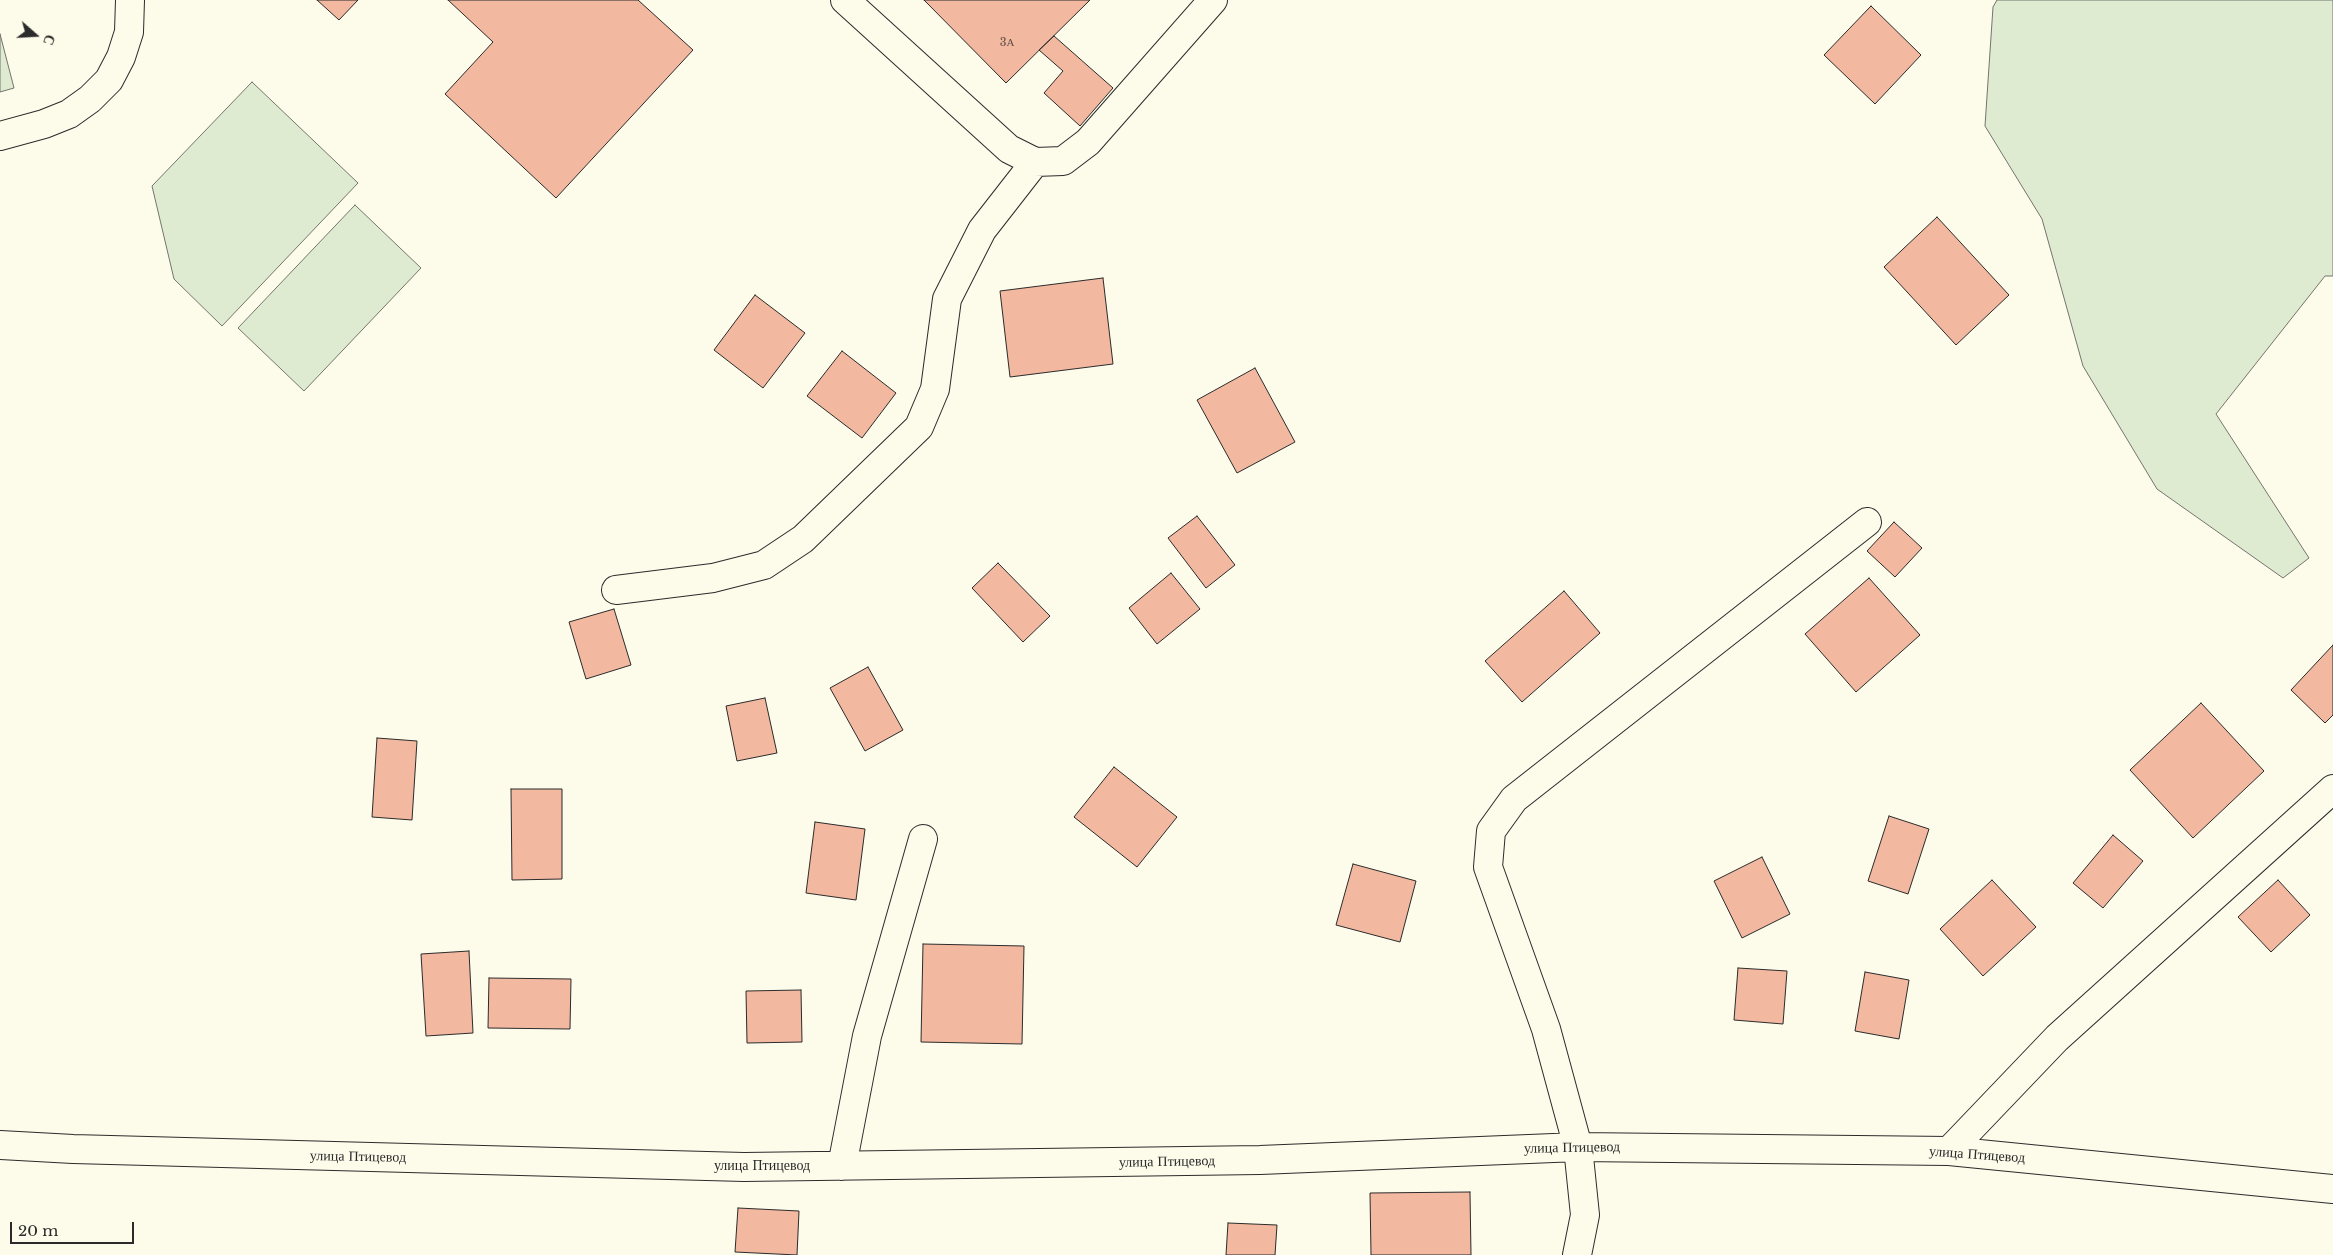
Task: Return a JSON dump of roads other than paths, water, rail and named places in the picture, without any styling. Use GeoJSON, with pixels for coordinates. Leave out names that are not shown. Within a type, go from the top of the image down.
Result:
{"type":"FeatureCollection","features":[{"type":"Feature","properties":{"kind":"street"},"geometry":{"type":"LineString","coordinates":[[0,136],[69,114],[96,93],[108,80],[122,57],[129,32],[130,0]]}},
{"type":"Feature","properties":{"kind":"street"},"geometry":{"type":"LineString","coordinates":[[846,0],[1008,149],[1035,162],[1063,161],[1088,142],[1213,0]]}},
{"type":"Feature","properties":{"kind":"street"},"geometry":{"type":"LineString","coordinates":[[616,590],[712,578],[764,566],[803,539],[919,427],[935,389],[947,299],[982,230],[1035,162]]}},
{"type":"Feature","properties":{"kind":"street"},"geometry":{"type":"LineString","coordinates":[[1577,1255],[1586,1215],[1578,1146],[1546,1029],[1488,867],[1491,831],[1514,798],[1867,522]]}},
{"type":"Feature","properties":{"kind":"street"},"geometry":{"type":"LineString","coordinates":[[1949,1152],[2057,1038],[2333,789]]}},
{"type":"Feature","properties":{"kind":"street"},"geometry":{"type":"LineString","coordinates":[[842,1166],[867,1036],[923,839]]}},
{"type":"Feature","properties":{"kind":"street","name":"улица Птицевод"},"geometry":{"type":"LineString","coordinates":[[0,1145],[73,1149],[744,1167],[1260,1160],[1578,1146],[1949,1152],[2333,1189]]}}]}
